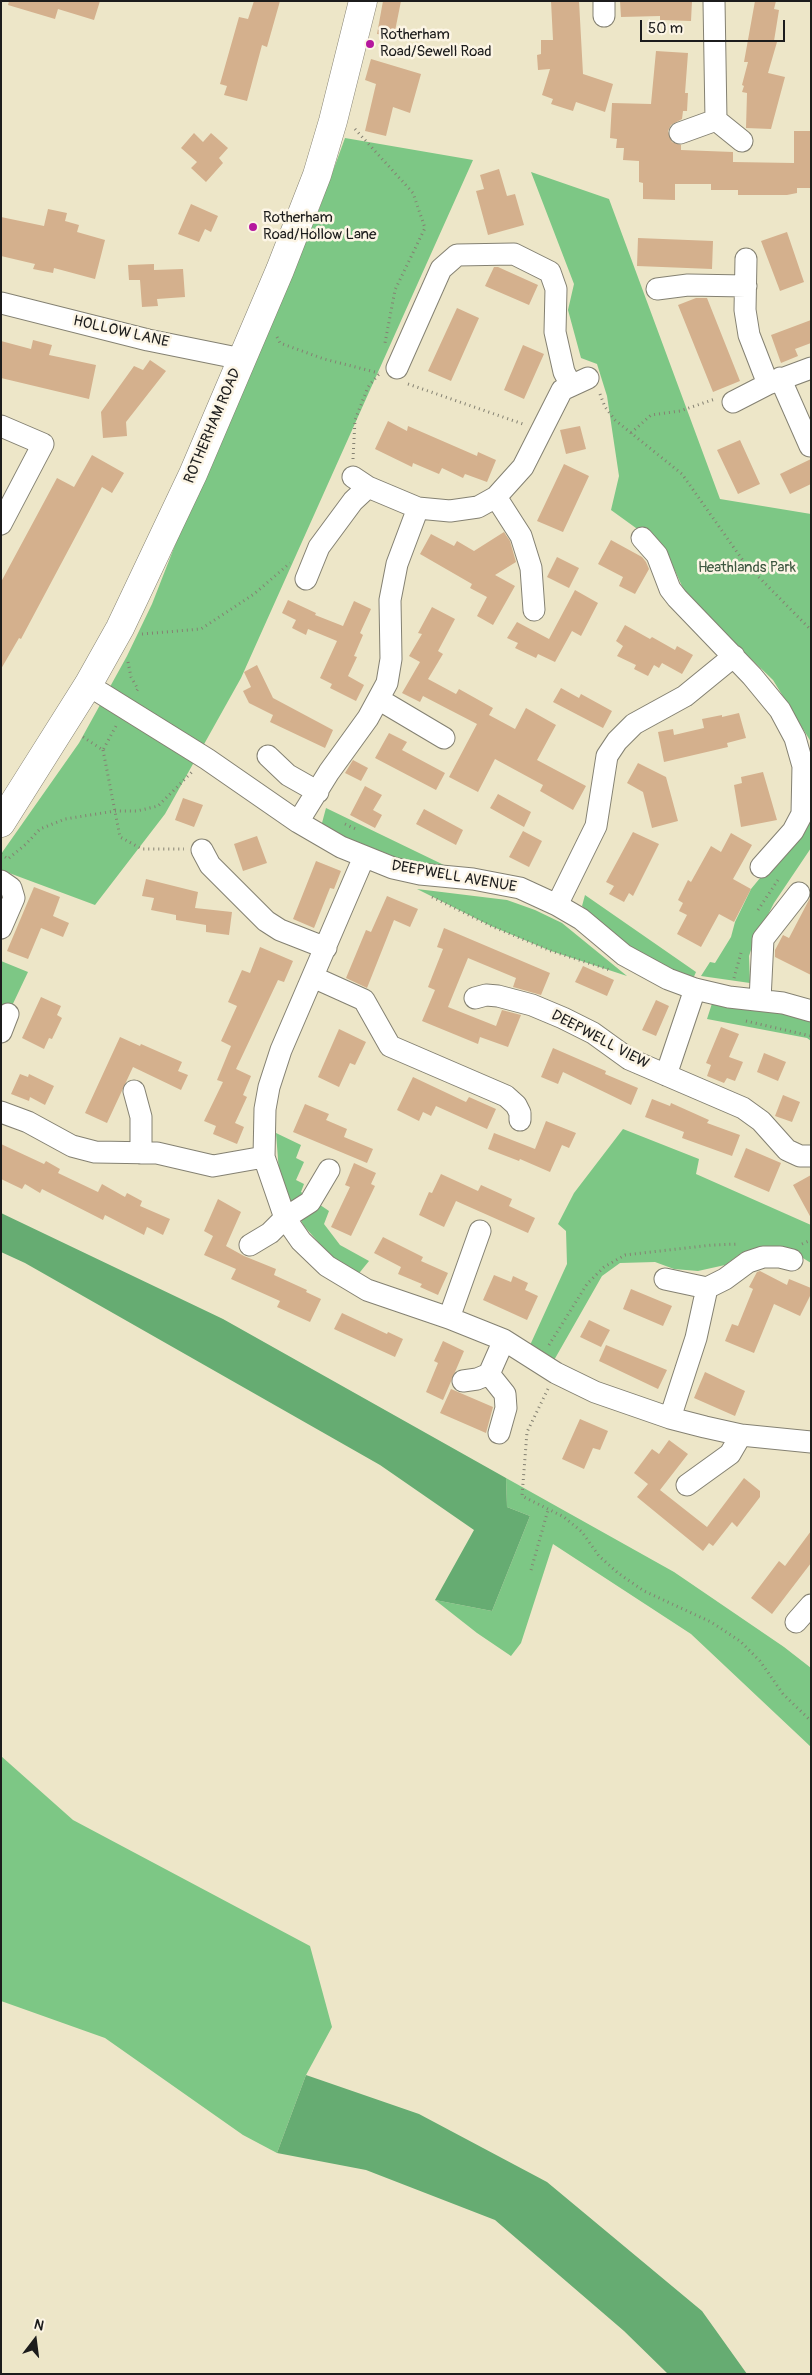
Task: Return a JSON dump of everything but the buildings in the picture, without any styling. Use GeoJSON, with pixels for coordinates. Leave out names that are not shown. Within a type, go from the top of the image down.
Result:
{"type":"FeatureCollection","features":[{"type":"Feature","properties":{"kind":"main road","name":"ROTHERHAM ROAD"},"geometry":{"type":"LineString","coordinates":[[1,823],[88,685],[120,628],[189,482],[296,230],[317,175],[333,121],[363,1]]}},
{"type":"Feature","properties":{"kind":"street"},"geometry":{"type":"LineString","coordinates":[[714,1],[716,120]]}},
{"type":"Feature","properties":{"kind":"street"},"geometry":{"type":"LineString","coordinates":[[680,134],[716,120]]}},
{"type":"Feature","properties":{"kind":"street"},"geometry":{"type":"LineString","coordinates":[[716,120],[742,141]]}},
{"type":"Feature","properties":{"kind":"street"},"geometry":{"type":"LineString","coordinates":[[389,366],[441,269],[457,255],[514,254],[550,272],[556,289],[555,332],[564,372],[579,381]]}},
{"type":"Feature","properties":{"kind":"street"},"geometry":{"type":"LineString","coordinates":[[746,260],[745,310],[749,335],[810,446]]}},
{"type":"Feature","properties":{"kind":"street"},"geometry":{"type":"LineString","coordinates":[[657,289],[688,285],[746,286]]}},
{"type":"Feature","properties":{"kind":"street","name":"HOLLOW LANE"},"geometry":{"type":"LineString","coordinates":[[1,303],[148,340],[242,359]]}},
{"type":"Feature","properties":{"kind":"street"},"geometry":{"type":"LineString","coordinates":[[733,402],[774,381],[811,368]]}},
{"type":"Feature","properties":{"kind":"street"},"geometry":{"type":"LineString","coordinates":[[306,579],[319,547],[353,501],[360,482],[418,508],[450,510],[478,507],[496,497],[523,467],[562,390],[579,381]]}},
{"type":"Feature","properties":{"kind":"street"},"geometry":{"type":"LineString","coordinates":[[1,426],[43,444],[1,524]]}},
{"type":"Feature","properties":{"kind":"street"},"geometry":{"type":"LineString","coordinates":[[496,497],[521,536],[532,568],[534,610]]}},
{"type":"Feature","properties":{"kind":"street"},"geometry":{"type":"LineString","coordinates":[[298,822],[329,772],[380,700],[387,683],[391,659],[390,600],[397,564],[418,508]]}},
{"type":"Feature","properties":{"kind":"street"},"geometry":{"type":"LineString","coordinates":[[642,538],[657,556],[670,589],[697,620],[734,656],[780,710],[795,738],[803,766],[803,800],[798,823],[761,867]]}},
{"type":"Feature","properties":{"kind":"street"},"geometry":{"type":"LineString","coordinates":[[557,905],[596,826],[607,756],[617,741],[634,724],[685,696],[734,656]]}},
{"type":"Feature","properties":{"kind":"street","name":"DEEPWELL AVENUE"},"geometry":{"type":"LineString","coordinates":[[88,685],[208,759],[298,822],[341,847],[393,868],[420,874],[473,879],[520,888],[557,905],[581,919],[624,955],[646,968],[695,989],[730,997],[783,1003],[811,1011]]}},
{"type":"Feature","properties":{"kind":"street"},"geometry":{"type":"LineString","coordinates":[[380,700],[444,738]]}},
{"type":"Feature","properties":{"kind":"street"},"geometry":{"type":"LineString","coordinates":[[268,756],[288,776],[318,792]]}},
{"type":"Feature","properties":{"kind":"street"},"geometry":{"type":"LineString","coordinates":[[202,850],[210,865],[266,921],[280,930],[326,948]]}},
{"type":"Feature","properties":{"kind":"street"},"geometry":{"type":"LineString","coordinates":[[364,857],[280,1050],[269,1087],[263,1128],[264,1157],[286,1218],[301,1240],[327,1266],[376,1294],[449,1318],[504,1340],[556,1373],[595,1392],[670,1418],[741,1435],[811,1442]]}},
{"type":"Feature","properties":{"kind":"street"},"geometry":{"type":"LineString","coordinates":[[1,881],[11,888],[14,898],[1,928]]}},
{"type":"Feature","properties":{"kind":"street"},"geometry":{"type":"LineString","coordinates":[[760,1000],[762,939],[799,893]]}},
{"type":"Feature","properties":{"kind":"street"},"geometry":{"type":"LineString","coordinates":[[313,977],[364,1000],[390,1046],[506,1096],[516,1105],[520,1112],[520,1120]]}},
{"type":"Feature","properties":{"kind":"street","name":"DEEPWELL VIEW"},"geometry":{"type":"LineString","coordinates":[[666,1075],[695,989]]}},
{"type":"Feature","properties":{"kind":"street","name":"DEEPWELL VIEW"},"geometry":{"type":"LineString","coordinates":[[475,998],[486,995],[498,996],[532,1006],[593,1033],[629,1059],[743,1108],[761,1121],[787,1150],[800,1156],[811,1156]]}},
{"type":"Feature","properties":{"kind":"street"},"geometry":{"type":"LineString","coordinates":[[134,1091],[141,1117],[141,1153]]}},
{"type":"Feature","properties":{"kind":"street"},"geometry":{"type":"LineString","coordinates":[[1,1112],[28,1122],[72,1146],[95,1152],[156,1153],[213,1166],[264,1157]]}},
{"type":"Feature","properties":{"kind":"street"},"geometry":{"type":"LineString","coordinates":[[250,1245],[270,1233],[286,1218],[310,1202],[329,1170]]}},
{"type":"Feature","properties":{"kind":"street"},"geometry":{"type":"LineString","coordinates":[[449,1318],[480,1231]]}},
{"type":"Feature","properties":{"kind":"street"},"geometry":{"type":"LineString","coordinates":[[665,1279],[707,1288],[725,1279],[748,1262],[763,1257],[780,1257],[792,1260]]}},
{"type":"Feature","properties":{"kind":"street"},"geometry":{"type":"LineString","coordinates":[[670,1418],[696,1338],[707,1288]]}},
{"type":"Feature","properties":{"kind":"street"},"geometry":{"type":"LineString","coordinates":[[463,1381],[489,1374],[504,1340]]}},
{"type":"Feature","properties":{"kind":"street"},"geometry":{"type":"LineString","coordinates":[[489,1374],[505,1394],[506,1408],[499,1433]]}},
{"type":"Feature","properties":{"kind":"street"},"geometry":{"type":"LineString","coordinates":[[687,1485],[730,1454],[741,1435]]}},
{"type":"Feature","properties":{"kind":"street"},"geometry":{"type":"LineString","coordinates":[[796,1622],[811,1605]]}},
{"type":"Feature","properties":{"kind":"path"},"geometry":{"type":"LineString","coordinates":[[333,121],[354,128],[413,193],[425,228],[395,290],[384,346]]}},
{"type":"Feature","properties":{"kind":"path"},"geometry":{"type":"LineString","coordinates":[[360,482],[355,420],[368,387],[379,373],[389,366]]}},
{"type":"Feature","properties":{"kind":"path"},"geometry":{"type":"LineString","coordinates":[[579,381],[596,384],[604,407],[631,434],[682,474],[744,562],[811,630]]}},
{"type":"Feature","properties":{"kind":"path"},"geometry":{"type":"LineString","coordinates":[[631,434],[651,414],[680,411],[731,393],[733,402]]}},
{"type":"Feature","properties":{"kind":"path"},"geometry":{"type":"LineString","coordinates":[[120,628],[134,635],[201,630],[254,594],[297,557]]}},
{"type":"Feature","properties":{"kind":"path"},"geometry":{"type":"LineString","coordinates":[[128,654],[131,678],[138,689],[125,708],[103,750],[120,837],[142,848],[202,850]]}},
{"type":"Feature","properties":{"kind":"path"},"geometry":{"type":"LineString","coordinates":[[64,724],[103,750]]}},
{"type":"Feature","properties":{"kind":"path"},"geometry":{"type":"LineString","coordinates":[[1,854],[8,859],[40,829],[65,818],[116,811],[137,811],[158,806],[178,784],[208,759]]}},
{"type":"Feature","properties":{"kind":"path"},"geometry":{"type":"LineString","coordinates":[[424,891],[491,926],[551,951],[619,973]]}},
{"type":"Feature","properties":{"kind":"path"},"geometry":{"type":"LineString","coordinates":[[737,1019],[811,1036]]}},
{"type":"Feature","properties":{"kind":"path"},"geometry":{"type":"LineString","coordinates":[[556,1373],[527,1432],[522,1496],[564,1517],[582,1532],[600,1556],[618,1573],[644,1591],[711,1622],[740,1641],[760,1661],[783,1694],[811,1721]]}},
{"type":"Feature","properties":{"kind":"path"},"geometry":{"type":"LineString","coordinates":[[531,1570],[548,1510]]}},
{"type":"Feature","properties":{"kind":"green space"},"geometry":{"type":"Polygon","coordinates":[[[345,138],[473,160],[241,678],[165,814],[95,905],[1,870],[1,854],[79,743],[127,656],[152,604],[199,484],[318,212],[345,138]]]}},
{"type":"Feature","properties":{"kind":"green space","name":"Heathlands Park"},"geometry":{"type":"Polygon","coordinates":[[[531,172],[609,199],[720,499],[811,514],[811,742],[773,680],[687,597],[665,549],[611,510],[619,476],[607,396],[597,364],[581,358],[568,310],[574,284],[531,172]]]}},
{"type":"Feature","properties":{"kind":"green space"},"geometry":{"type":"Polygon","coordinates":[[[326,808],[446,866],[422,868],[393,859],[324,828],[322,823],[326,808]]]}},
{"type":"Feature","properties":{"kind":"green space"},"geometry":{"type":"Polygon","coordinates":[[[811,816],[811,848],[774,903],[753,944],[749,956],[750,983],[701,976],[710,962],[715,963],[731,937],[735,922],[751,889],[811,816]]]}},
{"type":"Feature","properties":{"kind":"green space"},"geometry":{"type":"Polygon","coordinates":[[[417,889],[507,900],[535,910],[562,923],[627,976],[551,951],[491,926],[417,889]]]}},
{"type":"Feature","properties":{"kind":"green space"},"geometry":{"type":"Polygon","coordinates":[[[585,895],[696,972],[692,981],[660,965],[630,946],[582,906],[585,895]]]}},
{"type":"Feature","properties":{"kind":"green space"},"geometry":{"type":"Polygon","coordinates":[[[1,961],[28,972],[1,1029],[1,961]]]}},
{"type":"Feature","properties":{"kind":"green space"},"geometry":{"type":"Polygon","coordinates":[[[715,994],[811,1011],[811,1041],[807,1038],[707,1019],[715,994]]]}},
{"type":"Feature","properties":{"kind":"green space"},"geometry":{"type":"Polygon","coordinates":[[[623,1129],[699,1159],[696,1174],[811,1225],[811,1263],[798,1255],[758,1249],[743,1252],[725,1265],[698,1271],[674,1269],[655,1262],[620,1263],[602,1276],[549,1369],[526,1354],[567,1264],[566,1231],[558,1224],[574,1193],[623,1129]]]}},
{"type":"Feature","properties":{"kind":"green space"},"geometry":{"type":"Polygon","coordinates":[[[276,1133],[301,1145],[296,1158],[304,1162],[296,1180],[304,1184],[301,1192],[329,1211],[324,1224],[340,1245],[369,1261],[356,1277],[335,1261],[304,1226],[287,1195],[279,1172],[276,1133]]]}},
{"type":"Feature","properties":{"kind":"green space"},"geometry":{"type":"Polygon","coordinates":[[[1,1213],[223,1319],[506,1478],[507,1507],[530,1516],[492,1611],[435,1600],[474,1530],[380,1465],[25,1263],[1,1252],[1,1213]]]}},
{"type":"Feature","properties":{"kind":"green space"},"geometry":{"type":"Polygon","coordinates":[[[506,1478],[674,1572],[784,1647],[811,1668],[811,1747],[691,1634],[553,1544],[521,1643],[511,1656],[477,1633],[435,1600],[492,1611],[530,1516],[507,1507],[506,1478]]]}},
{"type":"Feature","properties":{"kind":"green space"},"geometry":{"type":"Polygon","coordinates":[[[1,1756],[73,1820],[310,1946],[332,2027],[306,2075],[277,2153],[243,2135],[105,2038],[1,2001],[1,1756]]]}},
{"type":"Feature","properties":{"kind":"green space"},"geometry":{"type":"Polygon","coordinates":[[[306,2075],[419,2114],[547,2182],[702,2311],[747,2374],[668,2374],[624,2331],[495,2220],[366,2170],[277,2153],[306,2075]]]}},
{"type":"Feature","properties":{"kind":"place","name":"Rotherham Road/Sewell Road"},"geometry":{"type":"Point","coordinates":[370,44]}},
{"type":"Feature","properties":{"kind":"place","name":"Rotherham Road/Hollow Lane"},"geometry":{"type":"Point","coordinates":[253,227]}}]}
